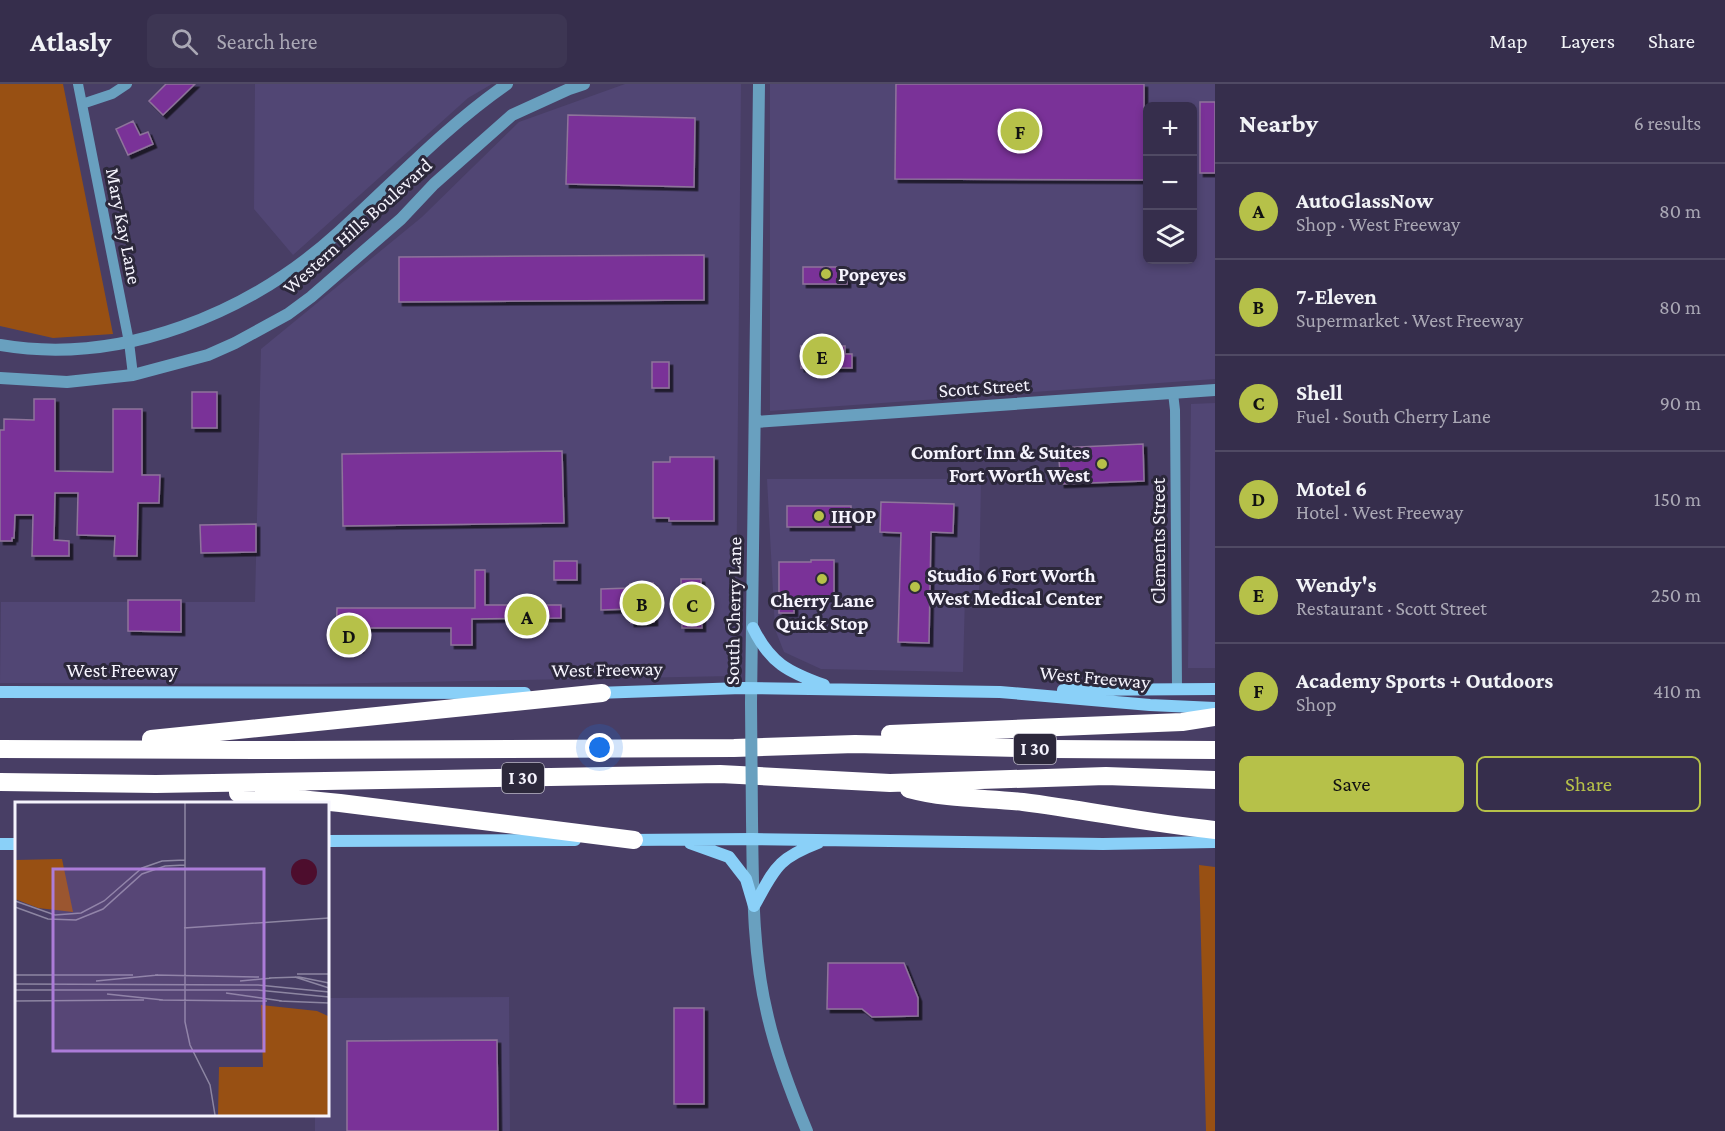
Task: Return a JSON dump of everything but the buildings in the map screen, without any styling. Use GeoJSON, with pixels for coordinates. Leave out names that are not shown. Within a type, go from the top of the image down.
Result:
{"type":"FeatureCollection","features":[{"type":"Feature","properties":{"kind":"highway"},"geometry":{"type":"LineString","coordinates":[[46,749],[316,724],[602,693]]}},
{"type":"Feature","properties":{"kind":"highway"},"geometry":{"type":"LineString","coordinates":[[855,744],[887,734],[1182,722],[1215,717]]}},
{"type":"Feature","properties":{"kind":"highway","name":"I 30"},"geometry":{"type":"LineString","coordinates":[[0,749],[734,748],[855,744],[1215,750]]}},
{"type":"Feature","properties":{"kind":"highway","name":"I 30"},"geometry":{"type":"LineString","coordinates":[[0,782],[156,784],[720,774],[890,783],[1106,776],[1215,780]]}},
{"type":"Feature","properties":{"kind":"highway"},"geometry":{"type":"LineString","coordinates":[[890,783],[933,795],[1023,802],[1171,826],[1215,830]]}},
{"type":"Feature","properties":{"kind":"highway"},"geometry":{"type":"LineString","coordinates":[[156,784],[340,803],[634,840]]}},
{"type":"Feature","properties":{"kind":"main road"},"geometry":{"type":"LineString","coordinates":[[753,628],[762,646],[776,661],[797,675],[833,688]]}},
{"type":"Feature","properties":{"kind":"main road","name":"West Freeway"},"geometry":{"type":"LineString","coordinates":[[0,692],[602,693],[833,688],[1000,692],[1150,705],[1215,708]]}},
{"type":"Feature","properties":{"kind":"main road"},"geometry":{"type":"LineString","coordinates":[[1000,692],[1215,689]]}},
{"type":"Feature","properties":{"kind":"main road"},"geometry":{"type":"LineString","coordinates":[[683,839],[729,857],[746,879],[754,906]]}},
{"type":"Feature","properties":{"kind":"main road"},"geometry":{"type":"LineString","coordinates":[[328,841],[752,839],[1103,844],[1215,842]]}},
{"type":"Feature","properties":{"kind":"main road"},"geometry":{"type":"LineString","coordinates":[[754,906],[781,862],[795,852],[824,840]]}},
{"type":"Feature","properties":{"kind":"street","name":"Mary Kay Lane"},"geometry":{"type":"LineString","coordinates":[[78,84],[134,375]]}},
{"type":"Feature","properties":{"kind":"street"},"geometry":{"type":"LineString","coordinates":[[82,104],[112,93],[127,84]]}},
{"type":"Feature","properties":{"kind":"street","name":"Western Hills Boulevard"},"geometry":{"type":"LineString","coordinates":[[0,345],[69,349],[129,342],[160,335],[247,298],[292,270],[338,233],[413,161],[507,84]]}},
{"type":"Feature","properties":{"kind":"street","name":"Western Hills Boulevard"},"geometry":{"type":"LineString","coordinates":[[0,378],[67,382],[134,375],[208,355],[235,344],[288,314],[311,297],[400,219],[434,184],[512,115],[584,84]]}},
{"type":"Feature","properties":{"kind":"street","name":"South Cherry Lane"},"geometry":{"type":"LineString","coordinates":[[759,84],[751,688],[754,906],[766,1011],[778,1055],[807,1131]]}},
{"type":"Feature","properties":{"kind":"street","name":"Scott Street"},"geometry":{"type":"LineString","coordinates":[[756,422],[1215,390]]}},
{"type":"Feature","properties":{"kind":"street","name":"Clements Street"},"geometry":{"type":"LineString","coordinates":[[1173,393],[1177,689]]}},
{"type":"Feature","properties":{"kind":"shaded area"},"geometry":{"type":"Polygon","coordinates":[[[0,84],[63,84],[113,334],[53,338],[0,326],[0,84]]]}},
{"type":"Feature","properties":{"kind":"shaded area"},"geometry":{"type":"Polygon","coordinates":[[[255,84],[492,84],[468,98],[293,255],[254,209],[255,84]]]}},
{"type":"Feature","properties":{"kind":"shaded area"},"geometry":{"type":"Polygon","coordinates":[[[625,84],[741,84],[734,676],[316,684],[0,683],[1,602],[255,602],[261,349],[422,217],[519,122],[625,84]]]}},
{"type":"Feature","properties":{"kind":"shaded area"},"geometry":{"type":"Polygon","coordinates":[[[770,84],[1215,84],[1215,379],[770,411],[770,84]]]}},
{"type":"Feature","properties":{"kind":"shaded area"},"geometry":{"type":"Polygon","coordinates":[[[1215,403],[1215,668],[1188,668],[1191,404],[1215,403]]]}},
{"type":"Feature","properties":{"kind":"shaded area"},"geometry":{"type":"Polygon","coordinates":[[[767,479],[981,479],[979,594],[965,595],[963,672],[821,669],[784,652],[775,629],[767,479]]]}},
{"type":"Feature","properties":{"kind":"shaded area"},"geometry":{"type":"Polygon","coordinates":[[[1199,865],[1215,867],[1215,1131],[1206,1131],[1199,865]]]}},
{"type":"Feature","properties":{"kind":"shaded area"},"geometry":{"type":"Polygon","coordinates":[[[509,997],[510,1131],[315,1131],[315,1116],[328,1116],[328,998],[509,997]]]}},
{"type":"Feature","properties":{"kind":"place","name":"Academy Sports + Outdoors"},"geometry":{"type":"Point","coordinates":[1020,131]}},
{"type":"Feature","properties":{"kind":"place","name":"Popeyes"},"geometry":{"type":"Point","coordinates":[826,274]}},
{"type":"Feature","properties":{"kind":"place","name":"Wendy's"},"geometry":{"type":"Point","coordinates":[822,356]}},
{"type":"Feature","properties":{"kind":"place","name":"Comfort Inn & Suites Fort Worth West"},"geometry":{"type":"Point","coordinates":[1102,464]}},
{"type":"Feature","properties":{"kind":"place","name":"IHOP"},"geometry":{"type":"Point","coordinates":[819,516]}},
{"type":"Feature","properties":{"kind":"place","name":"Cherry Lane Quick Stop"},"geometry":{"type":"Point","coordinates":[822,579]}},
{"type":"Feature","properties":{"kind":"place","name":"Studio 6 Fort Worth West Medical Center"},"geometry":{"type":"Point","coordinates":[915,587]}},
{"type":"Feature","properties":{"kind":"place","name":"7-Eleven"},"geometry":{"type":"Point","coordinates":[642,603]}},
{"type":"Feature","properties":{"kind":"place","name":"Shell"},"geometry":{"type":"Point","coordinates":[692,604]}},
{"type":"Feature","properties":{"kind":"place","name":"AutoGlassNow"},"geometry":{"type":"Point","coordinates":[527,616]}},
{"type":"Feature","properties":{"kind":"place","name":"Motel 6"},"geometry":{"type":"Point","coordinates":[349,635]}}]}
